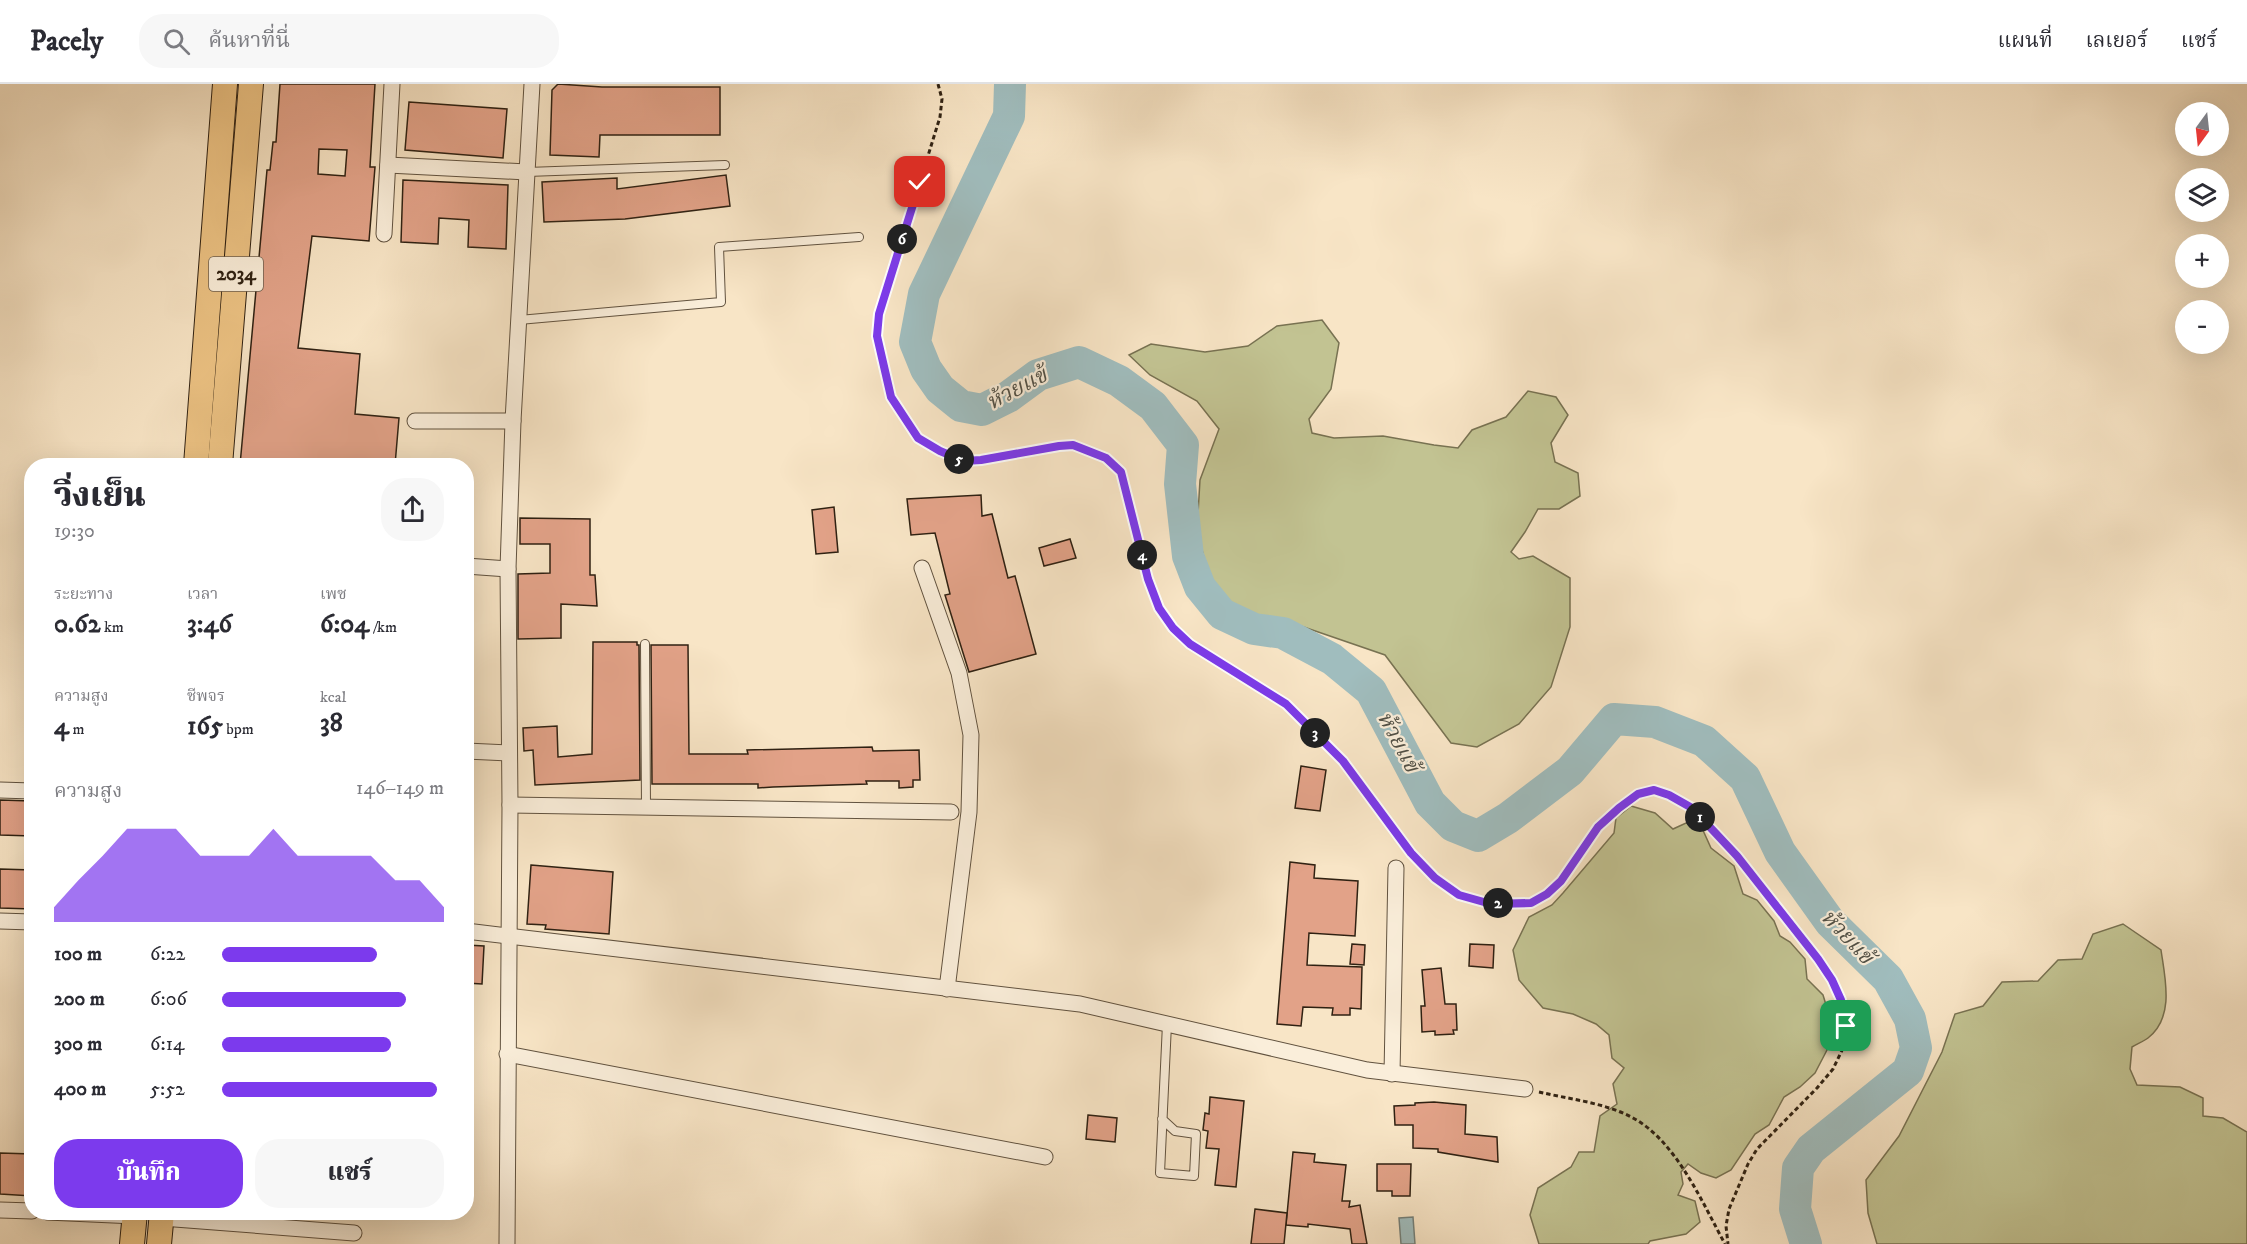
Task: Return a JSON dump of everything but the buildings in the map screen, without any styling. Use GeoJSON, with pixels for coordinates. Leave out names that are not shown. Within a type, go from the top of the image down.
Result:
{"type":"FeatureCollection","features":[{"type":"Feature","properties":{"kind":"main road","name":"2034"},"geometry":{"type":"LineString","coordinates":[[197,458],[225,84]]}},
{"type":"Feature","properties":{"kind":"main road","name":"2034"},"geometry":{"type":"LineString","coordinates":[[221,458],[251,84]]}},
{"type":"Feature","properties":{"kind":"main road"},"geometry":{"type":"LineString","coordinates":[[132,1244],[134,1220]]}},
{"type":"Feature","properties":{"kind":"main road"},"geometry":{"type":"LineString","coordinates":[[159,1244],[161,1220]]}},
{"type":"Feature","properties":{"kind":"street"},"geometry":{"type":"LineString","coordinates":[[384,234],[392,84]]}},
{"type":"Feature","properties":{"kind":"street"},"geometry":{"type":"LineString","coordinates":[[507,1244],[507,935],[510,805],[508,569],[513,421],[532,84]]}},
{"type":"Feature","properties":{"kind":"street"},"geometry":{"type":"LineString","coordinates":[[388,165],[527,172]]}},
{"type":"Feature","properties":{"kind":"street"},"geometry":{"type":"LineString","coordinates":[[415,421],[513,421]]}},
{"type":"Feature","properties":{"kind":"street"},"geometry":{"type":"LineString","coordinates":[[474,567],[508,569]]}},
{"type":"Feature","properties":{"kind":"street"},"geometry":{"type":"LineString","coordinates":[[922,568],[959,673],[971,735],[969,812],[947,989]]}},
{"type":"Feature","properties":{"kind":"street"},"geometry":{"type":"LineString","coordinates":[[474,751],[509,753]]}},
{"type":"Feature","properties":{"kind":"street"},"geometry":{"type":"LineString","coordinates":[[0,790],[24,791]]}},
{"type":"Feature","properties":{"kind":"street"},"geometry":{"type":"LineString","coordinates":[[510,805],[951,812]]}},
{"type":"Feature","properties":{"kind":"street"},"geometry":{"type":"LineString","coordinates":[[1392,1074],[1396,868]]}},
{"type":"Feature","properties":{"kind":"street"},"geometry":{"type":"LineString","coordinates":[[0,921],[24,922]]}},
{"type":"Feature","properties":{"kind":"street"},"geometry":{"type":"LineString","coordinates":[[474,933],[1080,1004],[1367,1070],[1525,1089]]}},
{"type":"Feature","properties":{"kind":"street"},"geometry":{"type":"LineString","coordinates":[[507,1054],[1045,1157]]}},
{"type":"Feature","properties":{"kind":"street"},"geometry":{"type":"LineString","coordinates":[[0,1210],[24,1211]]}},
{"type":"Feature","properties":{"kind":"street"},"geometry":{"type":"LineString","coordinates":[[215,1220],[354,1233]]}},
{"type":"Feature","properties":{"kind":"lane"},"geometry":{"type":"LineString","coordinates":[[527,172],[725,165]]}},
{"type":"Feature","properties":{"kind":"lane"},"geometry":{"type":"LineString","coordinates":[[519,320],[721,303],[719,247],[859,237]]}},
{"type":"Feature","properties":{"kind":"lane"},"geometry":{"type":"LineString","coordinates":[[645,644],[646,807]]}},
{"type":"Feature","properties":{"kind":"lane"},"geometry":{"type":"LineString","coordinates":[[1162,1119],[1175,1131],[1196,1134],[1194,1176],[1160,1173],[1162,1119],[1167,1024]]}},
{"type":"Feature","properties":{"kind":"path"},"geometry":{"type":"LineString","coordinates":[[938,84],[942,99],[940,117],[879,314],[877,336],[891,397],[918,438],[964,461],[1073,445],[1106,458],[1121,472],[1148,579],[1159,608],[1173,628],[1190,644],[1286,704],[1343,761],[1411,853],[1435,878],[1459,895],[1491,904],[1531,903],[1547,894],[1561,881],[1598,827],[1638,794],[1654,790],[1669,795],[1692,808],[1737,856],[1832,980],[1841,1000],[1846,1026],[1844,1048],[1833,1069],[1757,1149],[1748,1164],[1729,1209],[1726,1226],[1727,1244]]}},
{"type":"Feature","properties":{"kind":"path"},"geometry":{"type":"LineString","coordinates":[[1525,1089],[1632,1116],[1653,1130],[1692,1183],[1727,1244]]}},
{"type":"Feature","properties":{"kind":"green space"},"geometry":{"type":"Polygon","coordinates":[[[1322,320],[1339,343],[1331,389],[1309,419],[1312,433],[1334,438],[1383,436],[1458,448],[1472,430],[1506,417],[1528,391],[1556,397],[1568,415],[1551,443],[1555,462],[1578,473],[1580,496],[1559,509],[1538,509],[1511,552],[1519,559],[1533,556],[1570,578],[1570,627],[1551,687],[1519,724],[1477,747],[1451,743],[1385,655],[1295,624],[1264,620],[1234,608],[1211,584],[1197,531],[1200,480],[1219,429],[1197,401],[1150,375],[1129,355],[1151,344],[1205,352],[1248,346],[1277,326],[1322,320]]]}},
{"type":"Feature","properties":{"kind":"green space"},"geometry":{"type":"Polygon","coordinates":[[[1631,806],[1655,813],[1673,829],[1686,823],[1701,826],[1711,848],[1734,866],[1743,894],[1757,900],[1774,921],[1780,936],[1790,942],[1805,959],[1807,979],[1823,995],[1830,1018],[1823,1035],[1827,1050],[1815,1073],[1800,1087],[1784,1097],[1769,1125],[1755,1134],[1731,1170],[1716,1178],[1701,1173],[1688,1164],[1681,1172],[1683,1184],[1678,1195],[1695,1201],[1700,1222],[1686,1234],[1650,1241],[1648,1244],[1539,1244],[1530,1215],[1538,1188],[1571,1167],[1579,1152],[1594,1152],[1600,1116],[1617,1104],[1613,1084],[1624,1068],[1612,1058],[1609,1035],[1596,1024],[1573,1014],[1543,1008],[1519,980],[1513,950],[1529,917],[1552,905],[1614,833],[1616,818],[1631,806]]]}},
{"type":"Feature","properties":{"kind":"green space"},"geometry":{"type":"Polygon","coordinates":[[[2123,924],[2161,950],[2166,985],[2162,1019],[2148,1038],[2132,1047],[2130,1069],[2137,1085],[2180,1087],[2203,1098],[2203,1116],[2223,1118],[2247,1132],[2247,1244],[1877,1244],[1868,1213],[1866,1180],[1899,1136],[1942,1052],[1955,1014],[1983,1006],[2002,982],[2038,981],[2058,960],[2082,959],[2093,934],[2123,924]]]}},
{"type":"Feature","properties":{"kind":"water"},"geometry":{"type":"Polygon","coordinates":[[[1413,1217],[1415,1244],[1401,1244],[1399,1218],[1413,1217]]]}},
{"type":"Feature","properties":{"kind":"waterway","name":"ห้วยแข้"},"geometry":{"type":"LineString","coordinates":[[1010,84],[1009,116],[924,294],[915,342],[926,369],[940,389],[961,406],[982,410],[1008,397],[1038,375],[1079,362],[1119,381],[1153,406],[1183,445],[1180,484],[1188,556],[1200,587],[1222,614],[1254,629],[1283,633],[1332,659],[1371,691],[1430,803],[1453,826],[1478,836],[1508,818],[1570,771],[1614,719],[1655,722],[1704,741],[1745,778],[1780,852],[1830,922],[1888,979],[1910,1019],[1916,1048],[1908,1071],[1811,1149],[1798,1168],[1795,1209],[1806,1244]]}},
{"type":"Feature","properties":{"kind":"route"},"geometry":{"type":"LineString","coordinates":[[920,182],[879,314],[877,336],[891,397],[918,438],[964,461],[1073,445],[1106,458],[1121,472],[1148,579],[1159,608],[1173,628],[1190,644],[1286,704],[1343,761],[1411,853],[1435,878],[1459,895],[1491,904],[1531,903],[1547,894],[1561,881],[1598,827],[1638,794],[1654,790],[1669,795],[1692,808],[1737,856],[1818,959],[1832,980],[1841,1000],[1846,1026]]}}]}
